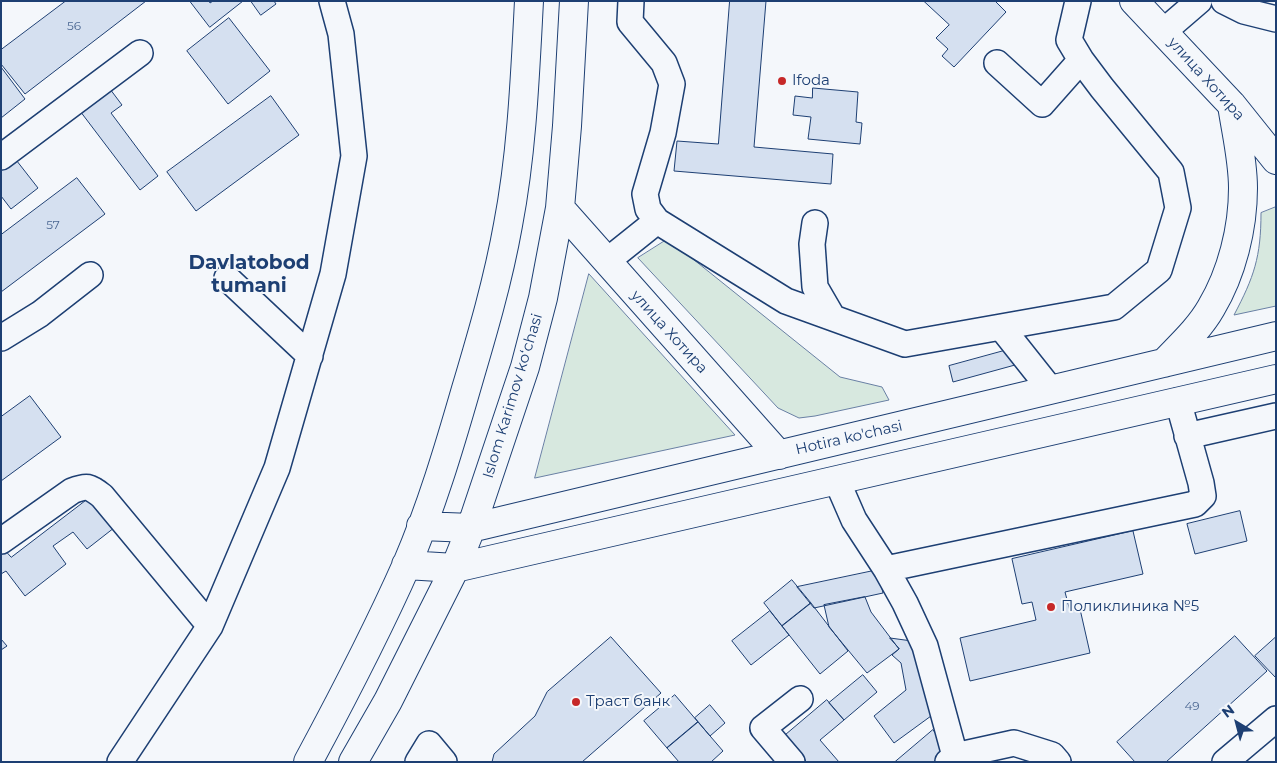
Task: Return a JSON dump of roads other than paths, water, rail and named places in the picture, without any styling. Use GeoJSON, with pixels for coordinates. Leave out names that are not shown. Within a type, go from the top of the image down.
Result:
{"type":"FeatureCollection","features":[{"type":"Feature","properties":{"kind":"main road"},"geometry":{"type":"LineString","coordinates":[[308,762],[348,688],[406,565],[455,426],[485,326],[509,224],[522,120],[529,1]]}},
{"type":"Feature","properties":{"kind":"main road","name":"Islom Karimov koʻchasi"},"geometry":{"type":"LineString","coordinates":[[353,762],[388,701],[455,568],[471,528],[525,367],[543,298],[560,208],[574,1]]}},
{"type":"Feature","properties":{"kind":"main road","name":"улица Хотира"},"geometry":{"type":"LineString","coordinates":[[1134,1],[1232,105],[1274,153]]}},
{"type":"Feature","properties":{"kind":"main road"},"geometry":{"type":"LineString","coordinates":[[1164,363],[1189,337],[1210,309],[1235,249],[1241,217],[1243,187],[1240,150],[1232,105]]}},
{"type":"Feature","properties":{"kind":"main road","name":"улица Хотира"},"geometry":{"type":"LineString","coordinates":[[560,208],[779,455]]}},
{"type":"Feature","properties":{"kind":"main road","name":"Hotira ko'chasi"},"geometry":{"type":"LineString","coordinates":[[421,526],[471,528],[1276,336]]}},
{"type":"Feature","properties":{"kind":"main road"},"geometry":{"type":"LineString","coordinates":[[406,565],[455,568],[1276,378]]}},
{"type":"Feature","properties":{"kind":"street"},"geometry":{"type":"LineString","coordinates":[[120,762],[210,626],[276,468],[334,274],[354,156],[341,34],[332,1]]}},
{"type":"Feature","properties":{"kind":"street"},"geometry":{"type":"LineString","coordinates":[[630,1],[630,22],[664,63],[672,84],[663,132],[645,194],[648,208],[657,221],[786,301],[905,344],[1114,307],[1159,270],[1178,208],[1171,172],[1081,60],[1069,40],[1078,1]]}},
{"type":"Feature","properties":{"kind":"street"},"geometry":{"type":"LineString","coordinates":[[1163,32],[1199,1]]}},
{"type":"Feature","properties":{"kind":"street"},"geometry":{"type":"LineString","coordinates":[[1224,1],[1244,11],[1276,20]]}},
{"type":"Feature","properties":{"kind":"street"},"geometry":{"type":"LineString","coordinates":[[1,157],[140,52]]}},
{"type":"Feature","properties":{"kind":"street"},"geometry":{"type":"LineString","coordinates":[[997,63],[1042,104],[1081,60]]}},
{"type":"Feature","properties":{"kind":"street"},"geometry":{"type":"LineString","coordinates":[[607,262],[657,221]]}},
{"type":"Feature","properties":{"kind":"street"},"geometry":{"type":"LineString","coordinates":[[815,223],[812,244],[815,287],[833,318]]}},
{"type":"Feature","properties":{"kind":"street"},"geometry":{"type":"LineString","coordinates":[[1,338],[40,314],[90,275]]}},
{"type":"Feature","properties":{"kind":"street"},"geometry":{"type":"LineString","coordinates":[[227,278],[310,356]]}},
{"type":"Feature","properties":{"kind":"street"},"geometry":{"type":"LineString","coordinates":[[1001,327],[1052,390]]}},
{"type":"Feature","properties":{"kind":"street"},"geometry":{"type":"LineString","coordinates":[[886,569],[1195,504],[1203,496],[1201,483],[1178,401]]}},
{"type":"Feature","properties":{"kind":"street"},"geometry":{"type":"LineString","coordinates":[[1188,436],[1276,416]]}},
{"type":"Feature","properties":{"kind":"street"},"geometry":{"type":"LineString","coordinates":[[837,481],[854,520],[886,569],[905,603],[924,646],[952,759],[1014,744],[1052,755],[1058,762]]}},
{"type":"Feature","properties":{"kind":"street"},"geometry":{"type":"LineString","coordinates":[[1,542],[72,491],[84,486],[92,488],[102,496],[210,626]]}},
{"type":"Feature","properties":{"kind":"street"},"geometry":{"type":"LineString","coordinates":[[792,762],[763,728],[800,699]]}},
{"type":"Feature","properties":{"kind":"street"},"geometry":{"type":"LineString","coordinates":[[1225,762],[1276,719]]}},
{"type":"Feature","properties":{"kind":"street"},"geometry":{"type":"LineString","coordinates":[[418,762],[429,744],[444,762]]}},
{"type":"Feature","properties":{"kind":"place","name":"Ifoda"},"geometry":{"type":"Point","coordinates":[782,81]}},
{"type":"Feature","properties":{"kind":"place","name":"Поликлиника №5"},"geometry":{"type":"Point","coordinates":[1051,607]}},
{"type":"Feature","properties":{"kind":"place","name":"Траст банк"},"geometry":{"type":"Point","coordinates":[576,702]}},
{"type":"Feature","properties":{"kind":"district","name":"Davlatobod tumani"},"geometry":{"type":"Point","coordinates":[249,274]}}]}
